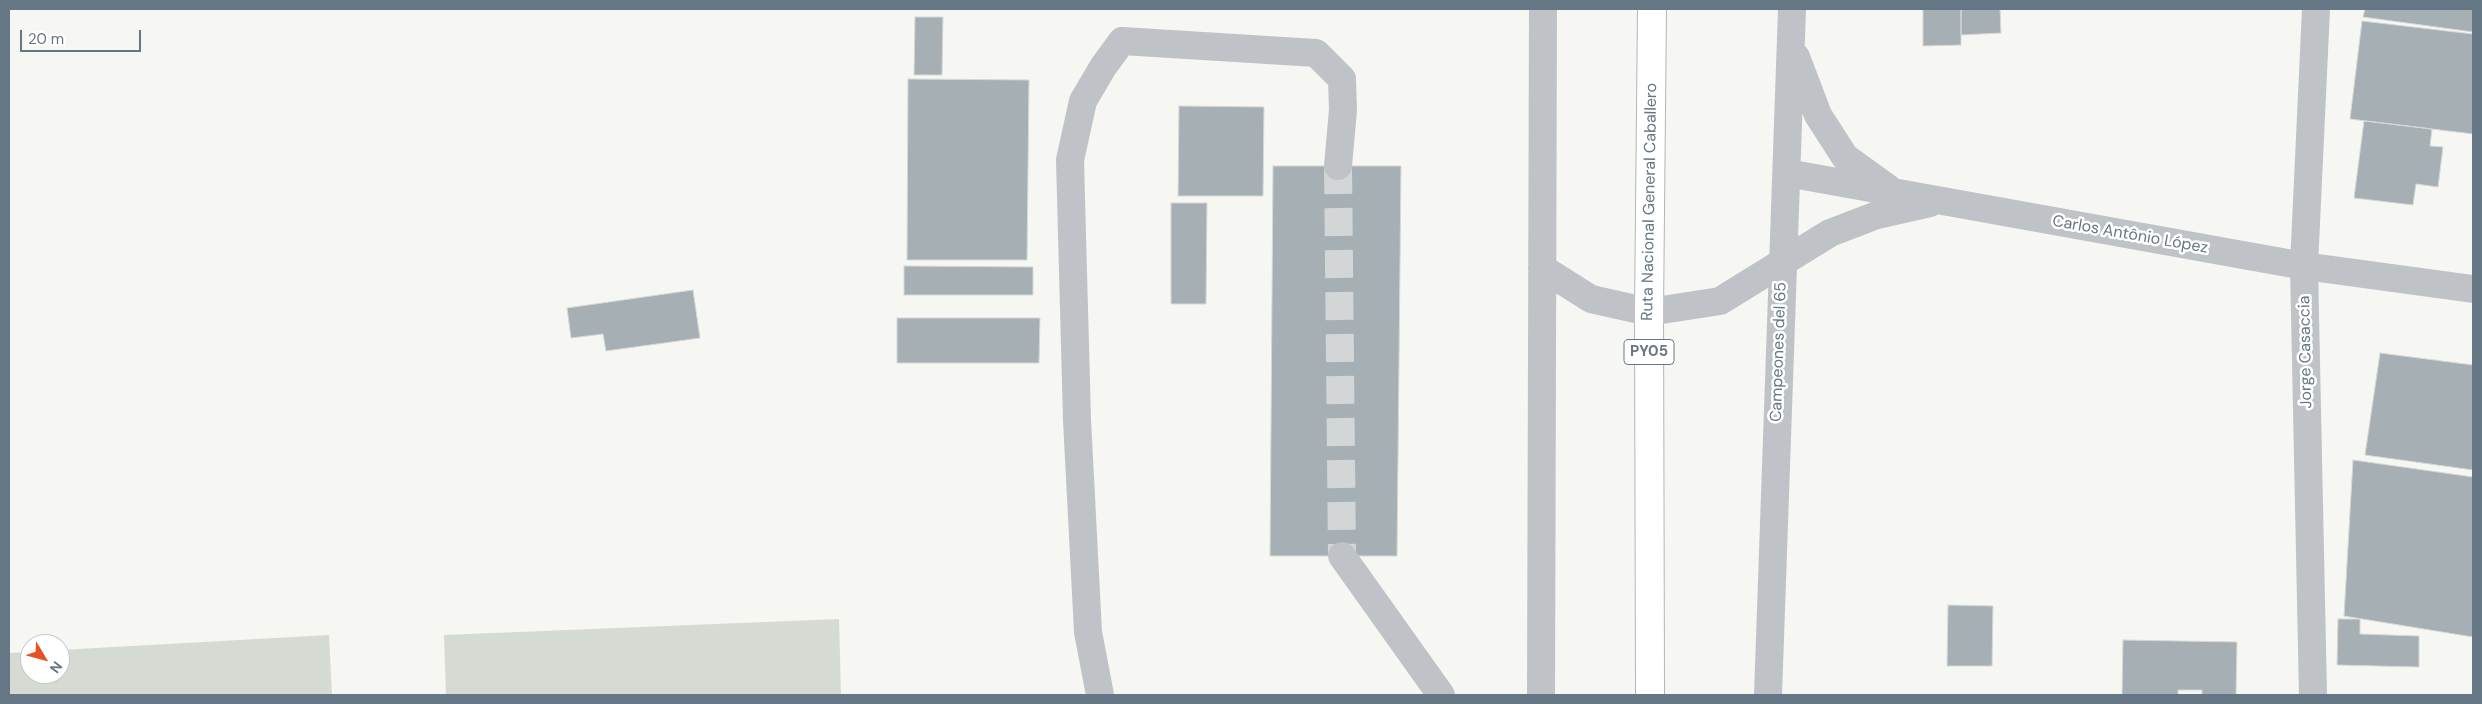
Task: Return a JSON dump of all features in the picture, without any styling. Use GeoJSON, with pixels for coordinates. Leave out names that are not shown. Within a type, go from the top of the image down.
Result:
{"type":"FeatureCollection","features":[{"type":"Feature","properties":{"kind":"highway","name":"Ruta Nacional General Caballero"},"geometry":{"type":"LineString","coordinates":[[1650,695],[1649,312],[1652,9]]}},
{"type":"Feature","properties":{"kind":"street"},"geometry":{"type":"LineString","coordinates":[[1541,695],[1543,9]]}},
{"type":"Feature","properties":{"kind":"street","name":"Campeones del 65"},"geometry":{"type":"LineString","coordinates":[[1768,695],[1781,264],[1787,173],[1792,9]]}},
{"type":"Feature","properties":{"kind":"street","name":"Jorge Casaccia"},"geometry":{"type":"LineString","coordinates":[[2313,695],[2304,266],[2316,9]]}},
{"type":"Feature","properties":{"kind":"street"},"geometry":{"type":"LineString","coordinates":[[1100,695],[1088,632],[1077,420],[1070,180],[1070,160],[1083,101],[1103,66],[1122,41],[1316,53],[1342,79],[1343,110],[1338,166]]}},
{"type":"Feature","properties":{"kind":"street"},"geometry":{"type":"LineString","coordinates":[[1791,45],[1818,115],[1845,157],[1893,192]]}},
{"type":"Feature","properties":{"kind":"street","name":"Carlos Antônio López"},"geometry":{"type":"LineString","coordinates":[[1787,173],[2304,266],[2473,289]]}},
{"type":"Feature","properties":{"kind":"street"},"geometry":{"type":"LineString","coordinates":[[1542,268],[1591,299],[1649,312],[1720,301],[1830,233],[1877,215],[1942,201]]}},
{"type":"Feature","properties":{"kind":"street"},"geometry":{"type":"LineString","coordinates":[[1342,556],[1441,695]]}},
{"type":"Feature","properties":{"kind":"shaded area"},"geometry":{"type":"Polygon","coordinates":[[[839,619],[841,695],[446,695],[444,635],[839,619]]]}},
{"type":"Feature","properties":{"kind":"shaded area"},"geometry":{"type":"Polygon","coordinates":[[[329,635],[332,695],[9,695],[9,653],[20,652],[20,684],[70,684],[70,649],[329,635]]]}},
{"type":"Feature","properties":{"kind":"building"},"geometry":{"type":"Polygon","coordinates":[[[1923,9],[1961,9],[1961,45],[1923,46],[1923,9]]]}},
{"type":"Feature","properties":{"kind":"building"},"geometry":{"type":"Polygon","coordinates":[[[1961,9],[2000,9],[2001,33],[1961,35],[1961,9]]]}},
{"type":"Feature","properties":{"kind":"building"},"geometry":{"type":"Polygon","coordinates":[[[2365,9],[2473,9],[2473,32],[2363,17],[2365,9]]]}},
{"type":"Feature","properties":{"kind":"building"},"geometry":{"type":"Polygon","coordinates":[[[915,17],[943,17],[942,75],[914,75],[915,17]]]}},
{"type":"Feature","properties":{"kind":"building"},"geometry":{"type":"Polygon","coordinates":[[[2362,21],[2473,34],[2473,134],[2350,119],[2362,21]]]}},
{"type":"Feature","properties":{"kind":"building"},"geometry":{"type":"Polygon","coordinates":[[[908,79],[1029,80],[1027,260],[907,260],[908,79]]]}},
{"type":"Feature","properties":{"kind":"building"},"geometry":{"type":"Polygon","coordinates":[[[1179,106],[1264,107],[1263,196],[1178,196],[1179,106]]]}},
{"type":"Feature","properties":{"kind":"building"},"geometry":{"type":"Polygon","coordinates":[[[2364,121],[2432,129],[2430,146],[2443,147],[2438,187],[2416,184],[2413,205],[2354,198],[2364,121]]]}},
{"type":"Feature","properties":{"kind":"building"},"geometry":{"type":"Polygon","coordinates":[[[1273,166],[1401,166],[1397,556],[1270,556],[1273,166]]]}},
{"type":"Feature","properties":{"kind":"building"},"geometry":{"type":"Polygon","coordinates":[[[1171,203],[1207,203],[1206,304],[1171,304],[1171,203]]]}},
{"type":"Feature","properties":{"kind":"building"},"geometry":{"type":"Polygon","coordinates":[[[904,266],[1033,267],[1033,295],[904,295],[904,266]]]}},
{"type":"Feature","properties":{"kind":"building"},"geometry":{"type":"Polygon","coordinates":[[[693,290],[700,338],[606,351],[603,334],[571,338],[567,308],[693,290]]]}},
{"type":"Feature","properties":{"kind":"building"},"geometry":{"type":"Polygon","coordinates":[[[897,318],[1040,318],[1039,363],[897,363],[897,318]]]}},
{"type":"Feature","properties":{"kind":"building"},"geometry":{"type":"Polygon","coordinates":[[[2380,353],[2473,365],[2473,470],[2365,455],[2380,353]]]}},
{"type":"Feature","properties":{"kind":"building"},"geometry":{"type":"Polygon","coordinates":[[[2353,460],[2473,477],[2473,637],[2344,616],[2353,460]]]}},
{"type":"Feature","properties":{"kind":"building"},"geometry":{"type":"Polygon","coordinates":[[[1948,605],[1993,606],[1992,666],[1947,666],[1948,605]]]}},
{"type":"Feature","properties":{"kind":"building"},"geometry":{"type":"Polygon","coordinates":[[[2338,619],[2360,619],[2360,634],[2419,636],[2419,667],[2337,665],[2338,619]]]}},
{"type":"Feature","properties":{"kind":"building"},"geometry":{"type":"Polygon","coordinates":[[[2123,640],[2237,642],[2236,695],[2202,695],[2202,690],[2178,690],[2178,695],[2122,695],[2123,640]]]}},
{"type":"Feature","properties":{"kind":"tunnel"},"geometry":{"type":"LineString","coordinates":[[1338,166],[1342,556]]}}]}
